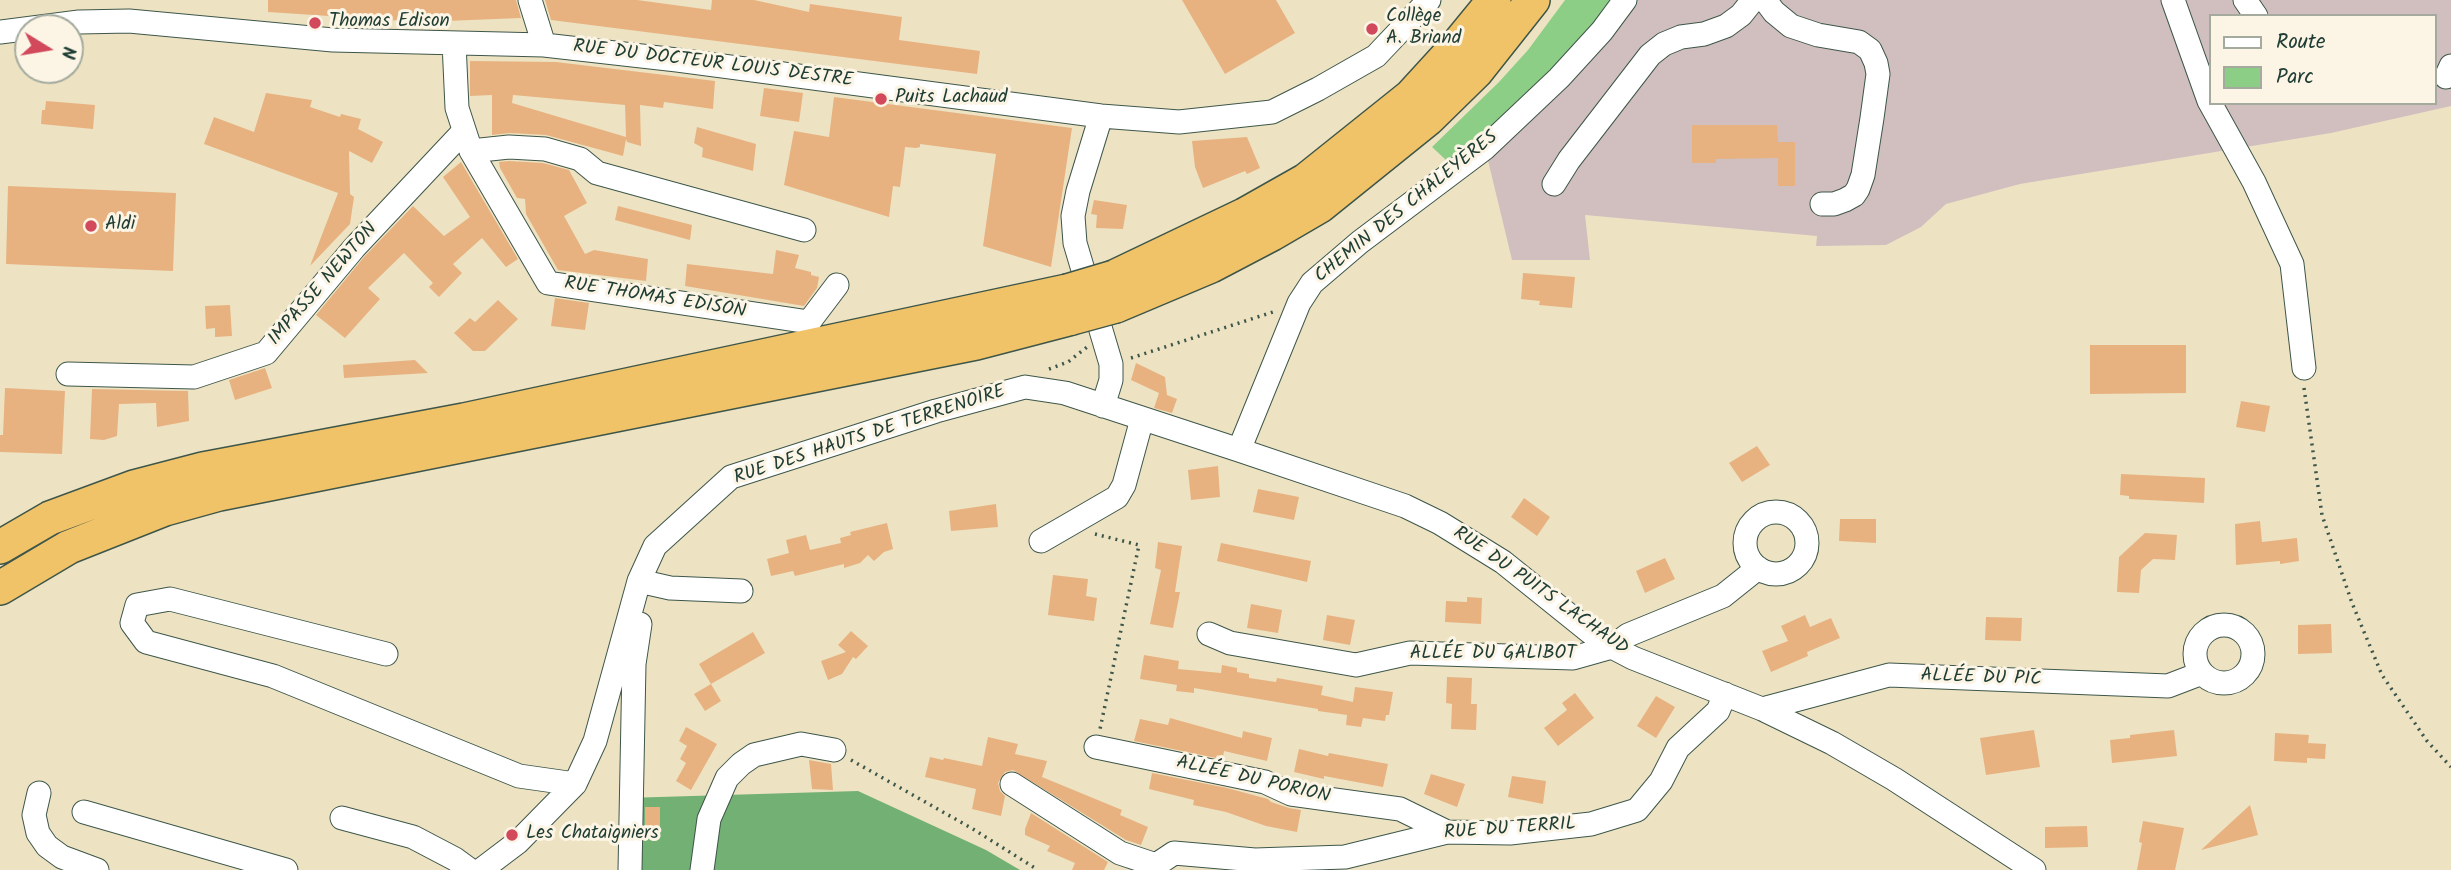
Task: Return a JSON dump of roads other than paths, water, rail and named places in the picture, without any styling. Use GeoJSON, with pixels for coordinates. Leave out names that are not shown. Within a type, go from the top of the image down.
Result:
{"type":"FeatureCollection","features":[{"type":"Feature","properties":{"kind":"highway"},"geometry":{"type":"LineString","coordinates":[[1111,306],[1244,215],[1306,180],[1411,96],[1494,0]]}},
{"type":"Feature","properties":{"kind":"highway"},"geometry":{"type":"LineString","coordinates":[[0,547],[50,518],[134,487],[203,469],[1070,304],[1111,306],[1211,266],[1320,205],[1428,119],[1476,72],[1533,0]]}},
{"type":"Feature","properties":{"kind":"highway"},"geometry":{"type":"LineString","coordinates":[[0,588],[69,547],[165,509],[219,494],[976,342],[1070,304]]}},
{"type":"Feature","properties":{"kind":"street"},"geometry":{"type":"LineString","coordinates":[[530,0],[544,45]]}},
{"type":"Feature","properties":{"kind":"street","name":"RUE DU DOCTEUR LOUIS DESTRE"},"geometry":{"type":"LineString","coordinates":[[0,32],[79,22],[130,21],[333,40],[544,45],[1101,116],[1179,122],[1272,112],[1376,55],[1429,0]]}},
{"type":"Feature","properties":{"kind":"street","name":"CHEMIN DES CHALEYÈRES"},"geometry":{"type":"LineString","coordinates":[[1239,450],[1299,303],[1312,283],[1485,148],[1559,78],[1602,31],[1625,0]]}},
{"type":"Feature","properties":{"kind":"street"},"geometry":{"type":"LineString","coordinates":[[1554,184],[1569,160],[1650,55],[1664,44],[1681,37],[1704,34],[1726,26],[1741,15],[1753,0]]}},
{"type":"Feature","properties":{"kind":"street"},"geometry":{"type":"LineString","coordinates":[[1765,0],[1774,12],[1791,26],[1818,35],[1858,42],[1870,50],[1876,63],[1878,74],[1872,118],[1863,175],[1858,189],[1846,200],[1822,204]]}},
{"type":"Feature","properties":{"kind":"street"},"geometry":{"type":"LineString","coordinates":[[2173,0],[2210,103]]}},
{"type":"Feature","properties":{"kind":"street","name":"RUE THOMAS EDISON"},"geometry":{"type":"LineString","coordinates":[[454,43],[457,108],[467,141],[548,283],[809,322],[837,285]]}},
{"type":"Feature","properties":{"kind":"street"},"geometry":{"type":"LineString","coordinates":[[2211,105],[2254,182],[2292,264],[2304,368]]}},
{"type":"Feature","properties":{"kind":"street"},"geometry":{"type":"LineString","coordinates":[[1101,116],[1084,166],[1073,216],[1075,243],[1111,306],[1111,380],[1103,406]]}},
{"type":"Feature","properties":{"kind":"street"},"geometry":{"type":"LineString","coordinates":[[467,141],[545,149],[580,159],[597,173],[804,230]]}},
{"type":"Feature","properties":{"kind":"street","name":"IMPASSE NEWTON"},"geometry":{"type":"LineString","coordinates":[[68,374],[194,377],[266,353],[354,248],[467,141]]}},
{"type":"Feature","properties":{"kind":"street","name":"RUE DES HAUTS DE TERRENOIRE"},"geometry":{"type":"LineString","coordinates":[[481,870],[517,842],[575,784],[595,741],[639,581],[655,546],[731,477],[936,411],[1025,387],[1065,393],[1103,406]]}},
{"type":"Feature","properties":{"kind":"street","name":"RUE DU PUITS LACHAUD"},"geometry":{"type":"LineString","coordinates":[[1103,406],[1405,506],[1440,523],[1503,562],[1612,647],[1762,709],[1821,737],[1884,773],[2034,870]]}},
{"type":"Feature","properties":{"kind":"street"},"geometry":{"type":"LineString","coordinates":[[1041,541],[1117,497],[1124,485],[1143,419]]}},
{"type":"Feature","properties":{"kind":"street","name":"ALLÉE DU GALIBOT"},"geometry":{"type":"LineString","coordinates":[[1209,634],[1230,643],[1356,665],[1410,653],[1573,659],[1612,647],[1628,635],[1723,596],[1758,568]]}},
{"type":"Feature","properties":{"kind":"street"},"geometry":{"type":"LineString","coordinates":[[639,581],[670,588],[741,592]]}},
{"type":"Feature","properties":{"kind":"street"},"geometry":{"type":"LineString","coordinates":[[630,870],[634,664],[646,601],[639,581]]}},
{"type":"Feature","properties":{"kind":"street"},"geometry":{"type":"LineString","coordinates":[[386,654],[170,599],[137,605],[132,623],[146,642],[273,676],[519,776],[575,784]]}},
{"type":"Feature","properties":{"kind":"street","name":"ALLÉE DU PIC"},"geometry":{"type":"LineString","coordinates":[[1762,709],[1889,675],[2168,686],[2202,673]]}},
{"type":"Feature","properties":{"kind":"street","name":"RUE DU TERRIL"},"geometry":{"type":"LineString","coordinates":[[1157,868],[1174,853],[1255,860],[1345,857],[1447,832],[1510,833],[1591,824],[1637,810],[1661,781],[1678,748],[1718,711],[1725,694]]}},
{"type":"Feature","properties":{"kind":"street"},"geometry":{"type":"LineString","coordinates":[[702,870],[709,819],[727,778],[741,764],[754,755],[801,744],[834,750]]}},
{"type":"Feature","properties":{"kind":"street","name":"ALLÉE DU PORION"},"geometry":{"type":"LineString","coordinates":[[1096,747],[1265,782],[1291,794],[1400,809],[1447,832]]}},
{"type":"Feature","properties":{"kind":"street"},"geometry":{"type":"LineString","coordinates":[[1012,783],[1120,853],[1157,868]]}},
{"type":"Feature","properties":{"kind":"street"},"geometry":{"type":"LineString","coordinates":[[39,793],[34,815],[38,833],[47,846],[78,865],[97,870]]}},
{"type":"Feature","properties":{"kind":"street"},"geometry":{"type":"LineString","coordinates":[[84,813],[286,870]]}},
{"type":"Feature","properties":{"kind":"street"},"geometry":{"type":"LineString","coordinates":[[342,818],[413,837],[470,870]]}},
{"type":"Feature","properties":{"kind":"place","name":"Thomas Edison"},"geometry":{"type":"Point","coordinates":[315,23]}},
{"type":"Feature","properties":{"kind":"place","name":"Collège A. Briand"},"geometry":{"type":"Point","coordinates":[1372,29]}},
{"type":"Feature","properties":{"kind":"place","name":"Puits Lachaud"},"geometry":{"type":"Point","coordinates":[881,99]}},
{"type":"Feature","properties":{"kind":"place","name":"Aldi"},"geometry":{"type":"Point","coordinates":[91,226]}},
{"type":"Feature","properties":{"kind":"place","name":"Les Chataigniers"},"geometry":{"type":"Point","coordinates":[512,835]}}]}
